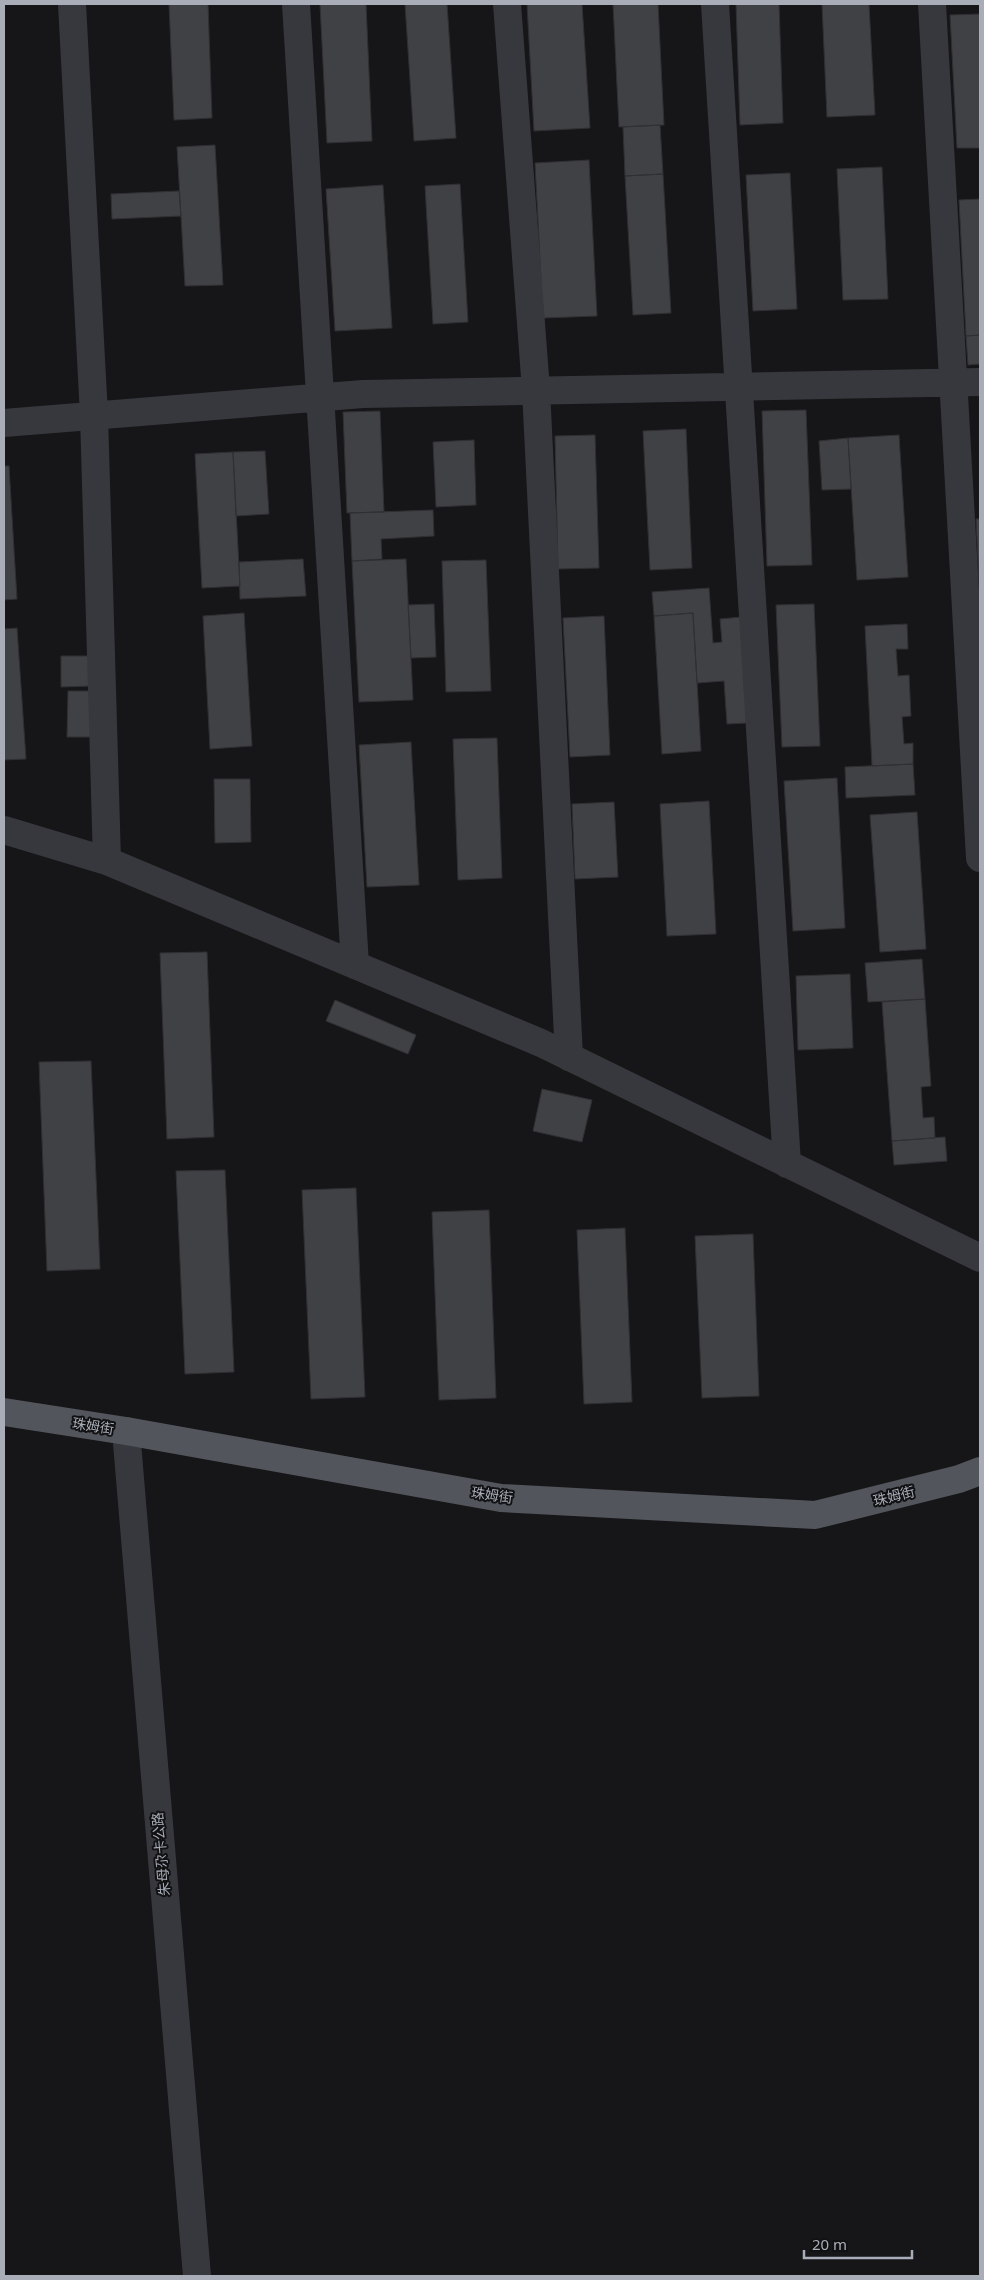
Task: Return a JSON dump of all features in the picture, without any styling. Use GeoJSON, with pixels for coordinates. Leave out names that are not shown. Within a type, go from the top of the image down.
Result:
{"type":"FeatureCollection","features":[{"type":"Feature","properties":{"kind":"main road","name":"珠姆街"},"geometry":{"type":"LineString","coordinates":[[4,1412],[126,1431],[501,1498],[815,1516],[959,1479],[980,1471]]}},
{"type":"Feature","properties":{"kind":"street"},"geometry":{"type":"LineString","coordinates":[[72,4],[94,416],[106,861]]}},
{"type":"Feature","properties":{"kind":"street"},"geometry":{"type":"LineString","coordinates":[[296,4],[355,965]]}},
{"type":"Feature","properties":{"kind":"street"},"geometry":{"type":"LineString","coordinates":[[506,4],[536,390],[569,1057]]}},
{"type":"Feature","properties":{"kind":"street"},"geometry":{"type":"LineString","coordinates":[[715,4],[787,1164]]}},
{"type":"Feature","properties":{"kind":"street"},"geometry":{"type":"LineString","coordinates":[[932,4],[980,858]]}},
{"type":"Feature","properties":{"kind":"street"},"geometry":{"type":"LineString","coordinates":[[4,423],[363,394],[980,382]]}},
{"type":"Feature","properties":{"kind":"street"},"geometry":{"type":"LineString","coordinates":[[4,830],[106,861],[541,1043],[980,1258]]}},
{"type":"Feature","properties":{"kind":"street","name":"朱母尕卡公路"},"geometry":{"type":"LineString","coordinates":[[126,1431],[197,2276]]}},
{"type":"Feature","properties":{"kind":"building"},"geometry":{"type":"Polygon","coordinates":[[[169,4],[208,4],[212,118],[174,120],[169,4]]]}},
{"type":"Feature","properties":{"kind":"building"},"geometry":{"type":"Polygon","coordinates":[[[320,4],[366,4],[372,141],[327,143],[320,4]]]}},
{"type":"Feature","properties":{"kind":"building"},"geometry":{"type":"Polygon","coordinates":[[[405,4],[447,4],[456,138],[414,141],[405,4]]]}},
{"type":"Feature","properties":{"kind":"building"},"geometry":{"type":"Polygon","coordinates":[[[527,4],[582,4],[590,128],[534,131],[527,4]]]}},
{"type":"Feature","properties":{"kind":"building"},"geometry":{"type":"Polygon","coordinates":[[[613,4],[658,4],[664,125],[619,127],[613,4]]]}},
{"type":"Feature","properties":{"kind":"building"},"geometry":{"type":"Polygon","coordinates":[[[736,4],[779,4],[783,123],[740,125],[736,4]]]}},
{"type":"Feature","properties":{"kind":"building"},"geometry":{"type":"Polygon","coordinates":[[[822,4],[869,4],[875,115],[827,117],[822,4]]]}},
{"type":"Feature","properties":{"kind":"building"},"geometry":{"type":"Polygon","coordinates":[[[980,14],[980,148],[957,148],[950,15],[980,14]]]}},
{"type":"Feature","properties":{"kind":"building"},"geometry":{"type":"Polygon","coordinates":[[[660,125],[663,174],[625,176],[623,127],[660,125]]]}},
{"type":"Feature","properties":{"kind":"building"},"geometry":{"type":"Polygon","coordinates":[[[215,145],[223,285],[185,286],[177,147],[215,145]]]}},
{"type":"Feature","properties":{"kind":"building"},"geometry":{"type":"Polygon","coordinates":[[[589,160],[597,316],[543,318],[535,163],[589,160]]]}},
{"type":"Feature","properties":{"kind":"building"},"geometry":{"type":"Polygon","coordinates":[[[882,167],[888,299],[843,300],[837,169],[882,167]]]}},
{"type":"Feature","properties":{"kind":"building"},"geometry":{"type":"Polygon","coordinates":[[[790,173],[797,309],[753,311],[746,175],[790,173]]]}},
{"type":"Feature","properties":{"kind":"building"},"geometry":{"type":"Polygon","coordinates":[[[663,174],[671,313],[633,315],[625,176],[663,174]]]}},
{"type":"Feature","properties":{"kind":"building"},"geometry":{"type":"Polygon","coordinates":[[[460,184],[468,322],[433,324],[425,186],[460,184]]]}},
{"type":"Feature","properties":{"kind":"building"},"geometry":{"type":"Polygon","coordinates":[[[383,185],[392,328],[335,331],[326,189],[383,185]]]}},
{"type":"Feature","properties":{"kind":"building"},"geometry":{"type":"Polygon","coordinates":[[[179,191],[181,216],[112,219],[111,194],[179,191]]]}},
{"type":"Feature","properties":{"kind":"building"},"geometry":{"type":"Polygon","coordinates":[[[980,199],[980,335],[966,336],[959,200],[980,199]]]}},
{"type":"Feature","properties":{"kind":"building"},"geometry":{"type":"Polygon","coordinates":[[[980,335],[980,364],[968,365],[966,336],[980,335]]]}},
{"type":"Feature","properties":{"kind":"building"},"geometry":{"type":"Polygon","coordinates":[[[806,410],[812,565],[767,566],[762,411],[806,410]]]}},
{"type":"Feature","properties":{"kind":"building"},"geometry":{"type":"Polygon","coordinates":[[[380,411],[384,512],[347,513],[343,412],[380,411]]]}},
{"type":"Feature","properties":{"kind":"building"},"geometry":{"type":"Polygon","coordinates":[[[686,429],[692,568],[650,570],[643,431],[686,429]]]}},
{"type":"Feature","properties":{"kind":"building"},"geometry":{"type":"Polygon","coordinates":[[[595,435],[599,568],[558,569],[555,436],[595,435]]]}},
{"type":"Feature","properties":{"kind":"building"},"geometry":{"type":"Polygon","coordinates":[[[899,435],[908,577],[857,580],[848,438],[899,435]]]}},
{"type":"Feature","properties":{"kind":"building"},"geometry":{"type":"Polygon","coordinates":[[[848,438],[851,489],[822,490],[819,441],[848,438]]]}},
{"type":"Feature","properties":{"kind":"building"},"geometry":{"type":"Polygon","coordinates":[[[474,440],[476,505],[436,507],[433,442],[474,440]]]}},
{"type":"Feature","properties":{"kind":"building"},"geometry":{"type":"Polygon","coordinates":[[[265,451],[269,514],[236,516],[233,452],[265,451]]]}},
{"type":"Feature","properties":{"kind":"building"},"geometry":{"type":"Polygon","coordinates":[[[233,452],[240,586],[202,588],[195,454],[233,452]]]}},
{"type":"Feature","properties":{"kind":"building"},"geometry":{"type":"Polygon","coordinates":[[[4,466],[9,466],[17,599],[4,600],[4,466]]]}},
{"type":"Feature","properties":{"kind":"building"},"geometry":{"type":"Polygon","coordinates":[[[433,510],[434,536],[381,539],[382,559],[352,561],[350,513],[433,510]]]}},
{"type":"Feature","properties":{"kind":"building"},"geometry":{"type":"Polygon","coordinates":[[[976,519],[980,519],[980,603],[976,519]]]}},
{"type":"Feature","properties":{"kind":"building"},"geometry":{"type":"Polygon","coordinates":[[[303,559],[306,596],[240,599],[239,562],[303,559]]]}},
{"type":"Feature","properties":{"kind":"building"},"geometry":{"type":"Polygon","coordinates":[[[406,559],[413,700],[359,702],[352,561],[406,559]]]}},
{"type":"Feature","properties":{"kind":"building"},"geometry":{"type":"Polygon","coordinates":[[[486,560],[491,691],[446,692],[442,561],[486,560]]]}},
{"type":"Feature","properties":{"kind":"building"},"geometry":{"type":"Polygon","coordinates":[[[709,588],[713,643],[722,642],[720,619],[741,617],[747,723],[727,724],[724,681],[697,683],[693,613],[654,616],[652,592],[709,588]]]}},
{"type":"Feature","properties":{"kind":"building"},"geometry":{"type":"Polygon","coordinates":[[[434,604],[436,657],[411,658],[408,605],[434,604]]]}},
{"type":"Feature","properties":{"kind":"building"},"geometry":{"type":"Polygon","coordinates":[[[814,604],[820,746],[782,747],[776,605],[814,604]]]}},
{"type":"Feature","properties":{"kind":"building"},"geometry":{"type":"Polygon","coordinates":[[[244,613],[252,746],[210,749],[203,616],[244,613]]]}},
{"type":"Feature","properties":{"kind":"building"},"geometry":{"type":"Polygon","coordinates":[[[693,613],[701,751],[662,754],[654,616],[693,613]]]}},
{"type":"Feature","properties":{"kind":"building"},"geometry":{"type":"Polygon","coordinates":[[[604,616],[610,755],[570,757],[563,618],[604,616]]]}},
{"type":"Feature","properties":{"kind":"building"},"geometry":{"type":"Polygon","coordinates":[[[907,624],[908,649],[896,649],[898,676],[909,675],[911,716],[902,717],[904,744],[913,743],[913,764],[872,766],[865,626],[907,624]]]}},
{"type":"Feature","properties":{"kind":"building"},"geometry":{"type":"Polygon","coordinates":[[[17,628],[26,759],[4,760],[4,629],[17,628]]]}},
{"type":"Feature","properties":{"kind":"building"},"geometry":{"type":"Polygon","coordinates":[[[61,656],[90,656],[91,686],[61,687],[61,656]]]}},
{"type":"Feature","properties":{"kind":"building"},"geometry":{"type":"Polygon","coordinates":[[[68,691],[94,691],[94,737],[67,737],[68,691]]]}},
{"type":"Feature","properties":{"kind":"building"},"geometry":{"type":"Polygon","coordinates":[[[497,738],[502,878],[458,880],[453,739],[497,738]]]}},
{"type":"Feature","properties":{"kind":"building"},"geometry":{"type":"Polygon","coordinates":[[[411,742],[419,885],[367,887],[359,745],[411,742]]]}},
{"type":"Feature","properties":{"kind":"building"},"geometry":{"type":"Polygon","coordinates":[[[913,764],[915,795],[846,798],[845,767],[913,764]]]}},
{"type":"Feature","properties":{"kind":"building"},"geometry":{"type":"Polygon","coordinates":[[[837,778],[845,928],[793,931],[784,781],[837,778]]]}},
{"type":"Feature","properties":{"kind":"building"},"geometry":{"type":"Polygon","coordinates":[[[214,779],[250,779],[251,842],[215,843],[214,779]]]}},
{"type":"Feature","properties":{"kind":"building"},"geometry":{"type":"Polygon","coordinates":[[[709,801],[716,934],[667,936],[660,804],[709,801]]]}},
{"type":"Feature","properties":{"kind":"building"},"geometry":{"type":"Polygon","coordinates":[[[614,802],[618,877],[575,879],[572,804],[614,802]]]}},
{"type":"Feature","properties":{"kind":"building"},"geometry":{"type":"Polygon","coordinates":[[[917,812],[926,949],[880,952],[870,815],[917,812]]]}},
{"type":"Feature","properties":{"kind":"building"},"geometry":{"type":"Polygon","coordinates":[[[207,952],[214,1137],[167,1139],[160,953],[207,952]]]}},
{"type":"Feature","properties":{"kind":"building"},"geometry":{"type":"Polygon","coordinates":[[[922,959],[925,999],[868,1002],[865,963],[922,959]]]}},
{"type":"Feature","properties":{"kind":"building"},"geometry":{"type":"Polygon","coordinates":[[[850,974],[853,1048],[798,1050],[796,976],[850,974]]]}},
{"type":"Feature","properties":{"kind":"building"},"geometry":{"type":"Polygon","coordinates":[[[925,999],[931,1086],[921,1087],[923,1118],[934,1117],[935,1138],[892,1141],[882,1002],[925,999]]]}},
{"type":"Feature","properties":{"kind":"building"},"geometry":{"type":"Polygon","coordinates":[[[335,1000],[416,1035],[408,1054],[326,1021],[335,1000]]]}},
{"type":"Feature","properties":{"kind":"building"},"geometry":{"type":"Polygon","coordinates":[[[91,1061],[100,1269],[47,1271],[39,1062],[91,1061]]]}},
{"type":"Feature","properties":{"kind":"building"},"geometry":{"type":"Polygon","coordinates":[[[542,1089],[592,1100],[582,1142],[533,1131],[542,1089]]]}},
{"type":"Feature","properties":{"kind":"building"},"geometry":{"type":"Polygon","coordinates":[[[945,1137],[947,1161],[894,1165],[892,1141],[945,1137]]]}},
{"type":"Feature","properties":{"kind":"building"},"geometry":{"type":"Polygon","coordinates":[[[225,1170],[234,1372],[185,1374],[176,1171],[225,1170]]]}},
{"type":"Feature","properties":{"kind":"building"},"geometry":{"type":"Polygon","coordinates":[[[356,1188],[365,1397],[311,1399],[302,1190],[356,1188]]]}},
{"type":"Feature","properties":{"kind":"building"},"geometry":{"type":"Polygon","coordinates":[[[489,1210],[496,1398],[439,1400],[432,1212],[489,1210]]]}},
{"type":"Feature","properties":{"kind":"building"},"geometry":{"type":"Polygon","coordinates":[[[625,1228],[632,1402],[584,1404],[577,1230],[625,1228]]]}},
{"type":"Feature","properties":{"kind":"building"},"geometry":{"type":"Polygon","coordinates":[[[753,1234],[759,1396],[702,1398],[695,1236],[753,1234]]]}}]}
